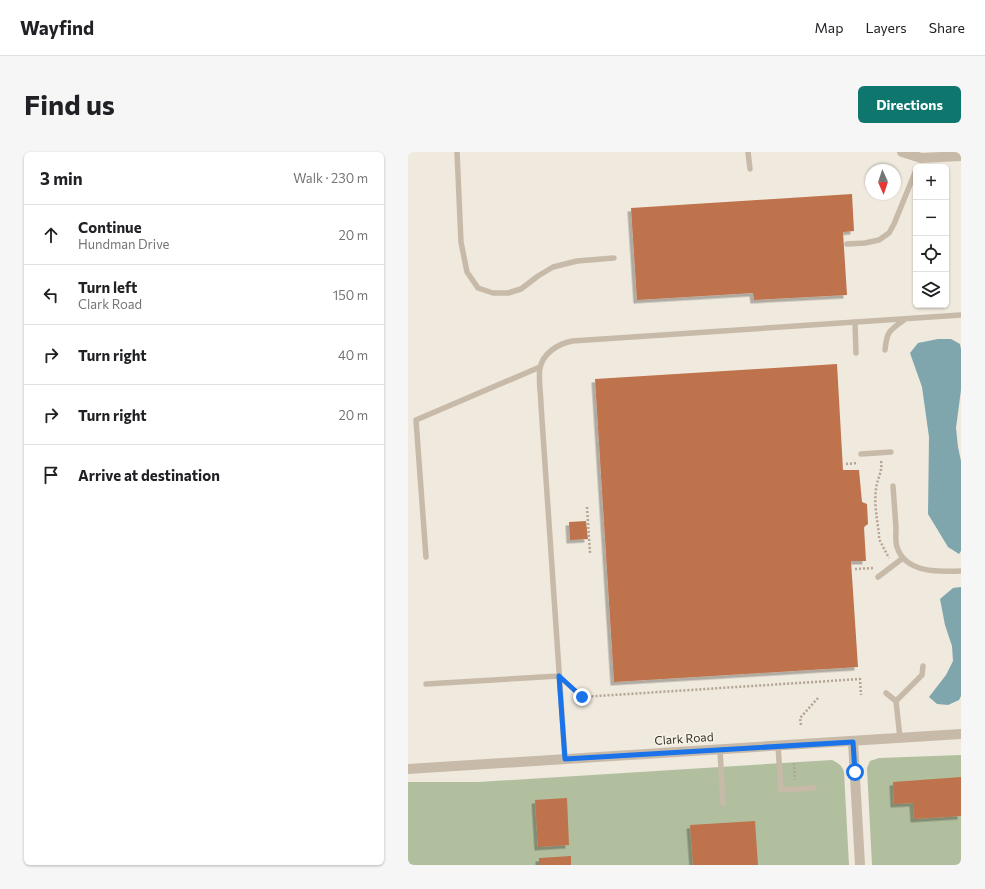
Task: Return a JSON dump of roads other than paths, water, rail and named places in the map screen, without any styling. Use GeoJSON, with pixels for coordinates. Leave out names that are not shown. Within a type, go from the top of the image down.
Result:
{"type":"FeatureCollection","features":[{"type":"Feature","properties":{"kind":"street"},"geometry":{"type":"LineString","coordinates":[[902,152],[919,162],[961,156]]}},
{"type":"Feature","properties":{"kind":"street","name":"Clark Road"},"geometry":{"type":"LineString","coordinates":[[408,769],[961,734]]}},
{"type":"Feature","properties":{"kind":"street"},"geometry":{"type":"LineString","coordinates":[[853,742],[860,865]]}},
{"type":"Feature","properties":{"kind":"lane"},"geometry":{"type":"LineString","coordinates":[[457,152],[461,242],[467,272],[478,288],[493,293],[508,293],[522,289],[538,276],[553,268],[577,261],[614,258]]}},
{"type":"Feature","properties":{"kind":"lane"},"geometry":{"type":"LineString","coordinates":[[748,152],[750,169]]}},
{"type":"Feature","properties":{"kind":"lane"},"geometry":{"type":"LineString","coordinates":[[847,244],[865,243],[879,240],[888,233],[894,224],[913,177]]}},
{"type":"Feature","properties":{"kind":"lane"},"geometry":{"type":"LineString","coordinates":[[565,759],[541,406],[540,367],[550,350],[561,343],[572,341],[961,315]]}},
{"type":"Feature","properties":{"kind":"lane"},"geometry":{"type":"LineString","coordinates":[[885,350],[887,336],[893,328],[905,319]]}},
{"type":"Feature","properties":{"kind":"lane"},"geometry":{"type":"LineString","coordinates":[[855,322],[856,353]]}},
{"type":"Feature","properties":{"kind":"lane"},"geometry":{"type":"LineString","coordinates":[[426,557],[416,420],[540,367]]}},
{"type":"Feature","properties":{"kind":"lane"},"geometry":{"type":"LineString","coordinates":[[861,454],[891,452]]}},
{"type":"Feature","properties":{"kind":"lane"},"geometry":{"type":"LineString","coordinates":[[893,486],[897,546],[903,558],[917,567],[927,570],[939,572],[961,570]]}},
{"type":"Feature","properties":{"kind":"lane"},"geometry":{"type":"LineString","coordinates":[[878,578],[903,558]]}},
{"type":"Feature","properties":{"kind":"lane"},"geometry":{"type":"LineString","coordinates":[[896,701],[922,675],[923,666]]}},
{"type":"Feature","properties":{"kind":"lane"},"geometry":{"type":"LineString","coordinates":[[426,684],[559,676]]}},
{"type":"Feature","properties":{"kind":"lane"},"geometry":{"type":"LineString","coordinates":[[886,693],[896,701],[900,738]]}},
{"type":"Feature","properties":{"kind":"lane"},"geometry":{"type":"LineString","coordinates":[[778,746],[781,790],[814,788]]}},
{"type":"Feature","properties":{"kind":"lane"},"geometry":{"type":"LineString","coordinates":[[720,750],[723,802]]}},
{"type":"Feature","properties":{"kind":"water"},"geometry":{"type":"Polygon","coordinates":[[[938,339],[951,339],[960,344],[961,349],[961,390],[956,428],[961,461],[961,551],[959,554],[948,547],[928,514],[929,437],[922,387],[910,353],[918,343],[938,339]]]}},
{"type":"Feature","properties":{"kind":"water"},"geometry":{"type":"Polygon","coordinates":[[[961,587],[961,696],[959,700],[948,705],[937,704],[929,697],[946,675],[953,661],[952,646],[945,625],[940,599],[953,588],[961,587]]]}}]}
